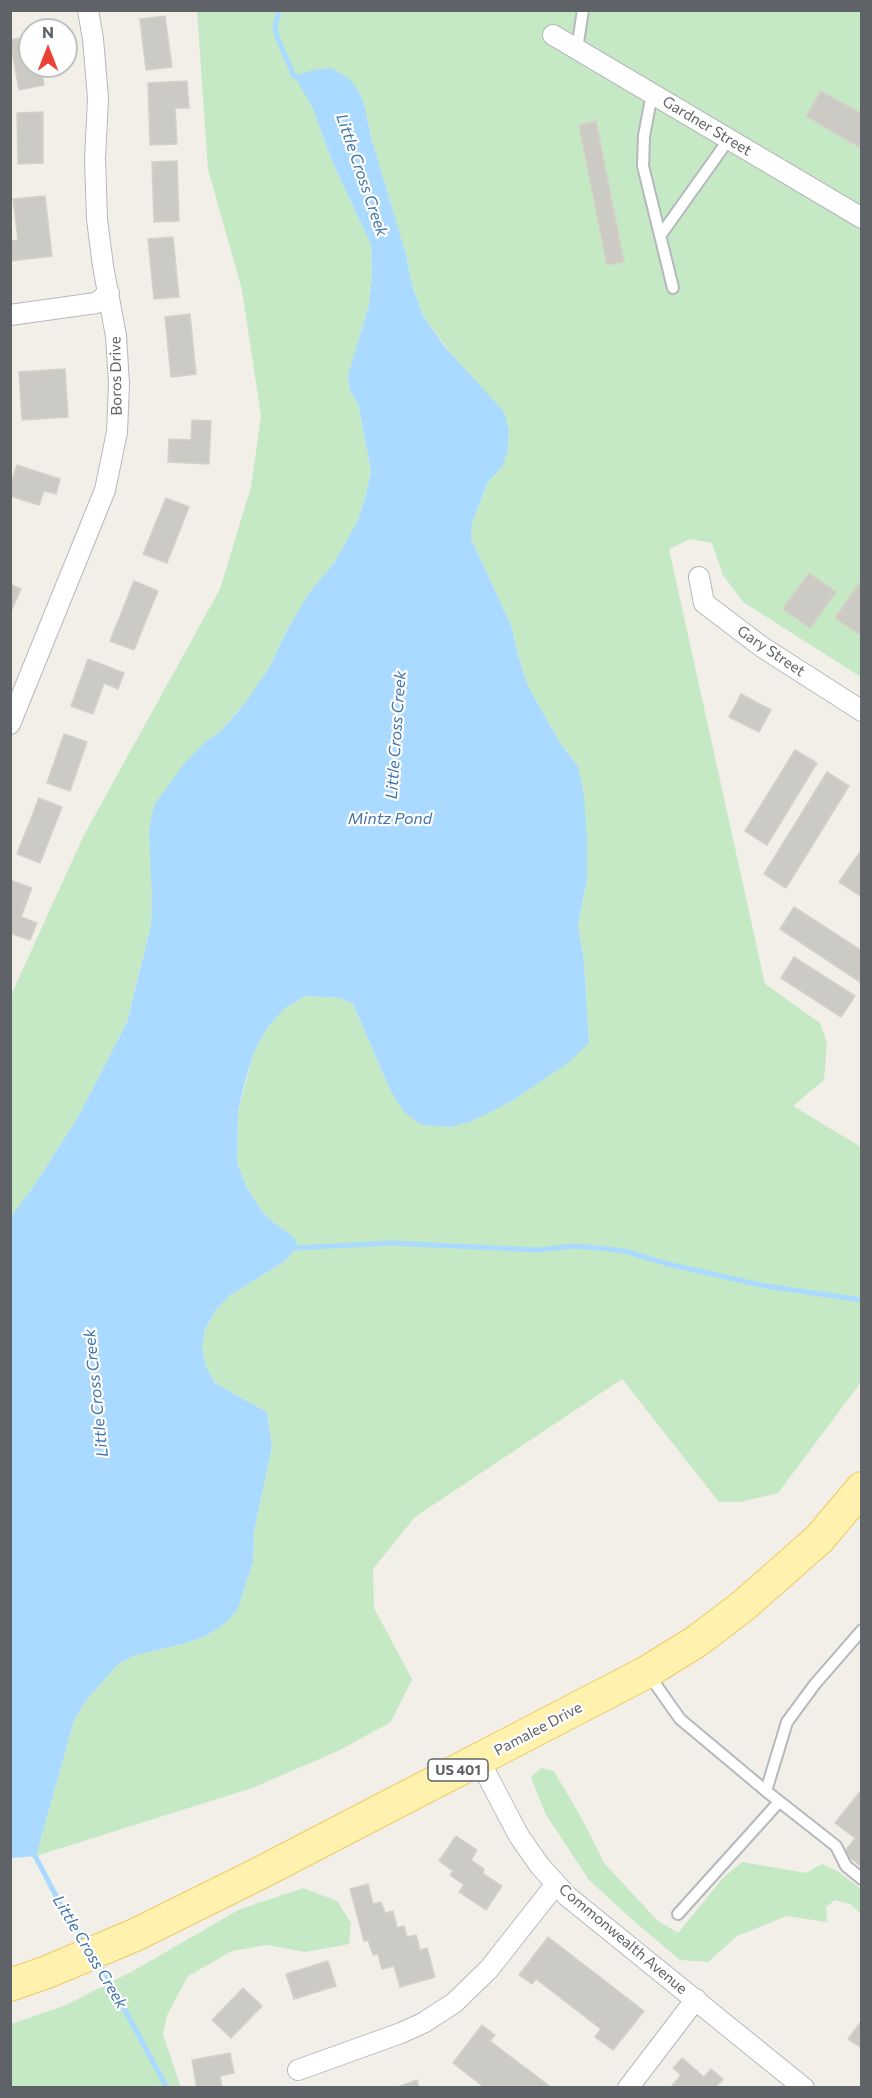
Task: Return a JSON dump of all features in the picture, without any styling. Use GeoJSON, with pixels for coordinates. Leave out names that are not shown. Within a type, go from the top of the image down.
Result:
{"type":"FeatureCollection","features":[{"type":"Feature","properties":{"kind":"main road","name":"Pamalee Drive"},"geometry":{"type":"LineString","coordinates":[[10,1984],[47,1972],[135,1935],[260,1874],[647,1672],[697,1641],[743,1606],[819,1539],[861,1488]]}},
{"type":"Feature","properties":{"kind":"street","name":"Boros Drive"},"geometry":{"type":"LineString","coordinates":[[10,724],[16,692],[105,490],[117,432],[119,384],[116,336],[97,219],[95,159],[98,98],[88,10]]}},
{"type":"Feature","properties":{"kind":"street","name":"Gardner Street"},"geometry":{"type":"LineString","coordinates":[[553,35],[861,218]]}},
{"type":"Feature","properties":{"kind":"street"},"geometry":{"type":"LineString","coordinates":[[10,315],[96,303],[109,293]]}},
{"type":"Feature","properties":{"kind":"street","name":"Gary Street"},"geometry":{"type":"LineString","coordinates":[[699,577],[704,603],[762,647],[861,711]]}},
{"type":"Feature","properties":{"kind":"street","name":"Commonwealth Avenue"},"geometry":{"type":"LineString","coordinates":[[479,1760],[519,1836],[540,1866],[567,1896],[804,2088]]}},
{"type":"Feature","properties":{"kind":"street"},"geometry":{"type":"LineString","coordinates":[[298,2070],[402,2033],[423,2023],[454,2003],[489,1969],[556,1884]]}},
{"type":"Feature","properties":{"kind":"street"},"geometry":{"type":"LineString","coordinates":[[628,2088],[696,1999]]}},
{"type":"Feature","properties":{"kind":"lane"},"geometry":{"type":"LineString","coordinates":[[577,49],[583,10]]}},
{"type":"Feature","properties":{"kind":"lane"},"geometry":{"type":"LineString","coordinates":[[652,94],[644,136],[643,166],[673,288]]}},
{"type":"Feature","properties":{"kind":"lane"},"geometry":{"type":"LineString","coordinates":[[660,236],[729,139]]}},
{"type":"Feature","properties":{"kind":"lane"},"geometry":{"type":"LineString","coordinates":[[766,1791],[787,1722],[815,1684],[861,1630]]}},
{"type":"Feature","properties":{"kind":"lane"},"geometry":{"type":"LineString","coordinates":[[647,1672],[680,1719],[836,1846],[846,1866],[861,1880]]}},
{"type":"Feature","properties":{"kind":"lane"},"geometry":{"type":"LineString","coordinates":[[678,1914],[780,1802]]}},
{"type":"Feature","properties":{"kind":"green space"},"geometry":{"type":"Polygon","coordinates":[[[197,11],[861,11],[861,677],[743,602],[723,575],[712,543],[690,539],[669,549],[765,984],[820,1023],[827,1043],[824,1080],[793,1106],[861,1147],[861,1382],[778,1493],[740,1502],[719,1502],[622,1379],[415,1517],[373,1569],[374,1608],[412,1679],[391,1722],[338,1751],[252,1788],[36,1856],[74,1721],[84,1703],[117,1665],[133,1656],[206,1636],[227,1622],[238,1608],[253,1562],[254,1531],[272,1447],[267,1412],[215,1383],[206,1367],[202,1348],[205,1329],[216,1310],[229,1296],[285,1261],[294,1237],[261,1210],[246,1186],[237,1162],[238,1112],[254,1052],[267,1028],[285,1008],[305,996],[340,998],[353,1004],[391,1092],[589,1043],[584,960],[578,925],[587,880],[578,766],[560,743],[528,686],[511,625],[471,539],[472,523],[488,482],[503,466],[508,449],[509,431],[423,316],[412,285],[406,254],[371,137],[364,103],[295,76],[312,106],[332,161],[371,245],[372,274],[369,305],[348,375],[350,391],[358,404],[371,471],[366,495],[358,520],[334,563],[309,594],[286,632],[269,668],[245,703],[221,731],[205,742],[152,896],[151,925],[127,1022],[78,1117],[11,1217],[11,995],[84,835],[220,589],[251,487],[261,416],[242,290],[208,169],[197,11]]]}},
{"type":"Feature","properties":{"kind":"green space"},"geometry":{"type":"Polygon","coordinates":[[[541,1768],[554,1771],[604,1863],[657,1920],[678,1933],[723,1878],[742,1862],[806,1873],[822,1864],[839,1872],[861,1889],[861,1914],[850,1904],[835,1900],[826,1907],[827,1922],[787,1916],[737,1936],[708,1962],[680,1960],[589,1880],[545,1813],[531,1777],[541,1768]]]}},
{"type":"Feature","properties":{"kind":"green space"},"geometry":{"type":"Polygon","coordinates":[[[303,1888],[337,1901],[351,1923],[349,1944],[305,1952],[267,1945],[232,1951],[188,1976],[167,2015],[163,2035],[181,2087],[11,2087],[11,2024],[64,2006],[133,1971],[240,1909],[303,1888]]]}},
{"type":"Feature","properties":{"kind":"water","name":"Mintz Pond"},"geometry":{"type":"Polygon","coordinates":[[[331,68],[348,78],[356,87],[364,103],[371,137],[406,254],[412,285],[423,316],[446,348],[504,412],[509,431],[508,449],[503,466],[488,482],[472,523],[471,539],[511,625],[528,686],[560,743],[578,766],[584,796],[587,880],[578,925],[584,960],[589,1043],[568,1063],[512,1101],[472,1121],[452,1127],[422,1125],[404,1112],[391,1092],[353,1004],[340,998],[305,996],[285,1008],[267,1028],[254,1052],[238,1112],[237,1162],[246,1186],[261,1210],[294,1237],[297,1243],[296,1248],[285,1261],[229,1296],[216,1310],[205,1329],[202,1348],[206,1367],[215,1383],[267,1412],[272,1447],[254,1531],[253,1562],[238,1608],[227,1622],[206,1636],[133,1656],[117,1665],[84,1703],[74,1721],[36,1856],[11,1858],[11,1217],[78,1117],[127,1022],[151,925],[149,831],[154,805],[184,764],[205,742],[221,731],[245,703],[269,668],[286,632],[309,593],[334,563],[358,520],[366,495],[371,471],[358,404],[350,391],[348,375],[369,305],[372,274],[371,245],[332,161],[312,106],[294,76],[313,70],[331,68]]]}},
{"type":"Feature","properties":{"kind":"building"},"geometry":{"type":"Polygon","coordinates":[[[165,16],[172,67],[146,70],[140,19],[165,16]]]}},
{"type":"Feature","properties":{"kind":"building"},"geometry":{"type":"Polygon","coordinates":[[[18,38],[18,78],[43,78],[44,85],[19,90],[10,40],[18,38]]]}},
{"type":"Feature","properties":{"kind":"building"},"geometry":{"type":"Polygon","coordinates":[[[187,81],[189,108],[175,108],[177,144],[150,145],[148,83],[187,81]]]}},
{"type":"Feature","properties":{"kind":"building"},"geometry":{"type":"Polygon","coordinates":[[[821,91],[862,114],[862,142],[859,147],[806,116],[821,91]]]}},
{"type":"Feature","properties":{"kind":"building"},"geometry":{"type":"Polygon","coordinates":[[[43,112],[43,163],[18,164],[17,113],[43,112]]]}},
{"type":"Feature","properties":{"kind":"building"},"geometry":{"type":"Polygon","coordinates":[[[596,121],[624,262],[607,265],[579,125],[596,121]]]}},
{"type":"Feature","properties":{"kind":"building"},"geometry":{"type":"Polygon","coordinates":[[[177,161],[179,221],[154,222],[152,162],[177,161]]]}},
{"type":"Feature","properties":{"kind":"building"},"geometry":{"type":"Polygon","coordinates":[[[45,196],[52,256],[10,261],[10,241],[18,240],[13,199],[45,196]]]}},
{"type":"Feature","properties":{"kind":"building"},"geometry":{"type":"Polygon","coordinates":[[[173,237],[179,297],[154,299],[148,239],[173,237]]]}},
{"type":"Feature","properties":{"kind":"building"},"geometry":{"type":"Polygon","coordinates":[[[190,314],[196,374],[171,377],[165,317],[190,314]]]}},
{"type":"Feature","properties":{"kind":"building"},"geometry":{"type":"Polygon","coordinates":[[[65,369],[68,417],[22,420],[19,372],[65,369]]]}},
{"type":"Feature","properties":{"kind":"building"},"geometry":{"type":"Polygon","coordinates":[[[192,420],[211,421],[209,464],[168,462],[169,439],[191,440],[192,420]]]}},
{"type":"Feature","properties":{"kind":"building"},"geometry":{"type":"Polygon","coordinates":[[[17,465],[60,479],[56,494],[44,491],[39,505],[10,496],[10,485],[17,465]]]}},
{"type":"Feature","properties":{"kind":"building"},"geometry":{"type":"Polygon","coordinates":[[[166,498],[189,507],[167,563],[143,554],[166,498]]]}},
{"type":"Feature","properties":{"kind":"building"},"geometry":{"type":"Polygon","coordinates":[[[809,573],[836,592],[810,628],[783,609],[809,573]]]}},
{"type":"Feature","properties":{"kind":"building"},"geometry":{"type":"Polygon","coordinates":[[[134,581],[158,591],[134,650],[110,641],[134,581]]]}},
{"type":"Feature","properties":{"kind":"building"},"geometry":{"type":"Polygon","coordinates":[[[860,582],[862,583],[862,636],[835,618],[860,582]]]}},
{"type":"Feature","properties":{"kind":"building"},"geometry":{"type":"Polygon","coordinates":[[[10,584],[21,589],[10,614],[10,584]]]}},
{"type":"Feature","properties":{"kind":"building"},"geometry":{"type":"Polygon","coordinates":[[[88,659],[124,673],[118,689],[104,683],[93,714],[71,706],[88,659]]]}},
{"type":"Feature","properties":{"kind":"building"},"geometry":{"type":"Polygon","coordinates":[[[741,694],[771,710],[759,732],[729,717],[741,694]]]}},
{"type":"Feature","properties":{"kind":"building"},"geometry":{"type":"Polygon","coordinates":[[[64,734],[87,742],[70,791],[47,783],[64,734]]]}},
{"type":"Feature","properties":{"kind":"building"},"geometry":{"type":"Polygon","coordinates":[[[795,750],[817,763],[767,845],[745,831],[795,750]]]}},
{"type":"Feature","properties":{"kind":"building"},"geometry":{"type":"Polygon","coordinates":[[[827,772],[849,786],[786,888],[764,874],[827,772]]]}},
{"type":"Feature","properties":{"kind":"building"},"geometry":{"type":"Polygon","coordinates":[[[39,798],[62,807],[40,863],[17,854],[39,798]]]}},
{"type":"Feature","properties":{"kind":"building"},"geometry":{"type":"Polygon","coordinates":[[[862,849],[862,897],[839,882],[862,849]]]}},
{"type":"Feature","properties":{"kind":"building"},"geometry":{"type":"Polygon","coordinates":[[[10,880],[32,888],[21,917],[37,923],[30,940],[10,933],[10,880]]]}},
{"type":"Feature","properties":{"kind":"building"},"geometry":{"type":"Polygon","coordinates":[[[794,907],[862,951],[860,982],[780,929],[794,907]]]}},
{"type":"Feature","properties":{"kind":"building"},"geometry":{"type":"Polygon","coordinates":[[[794,957],[855,996],[841,1017],[781,978],[794,957]]]}},
{"type":"Feature","properties":{"kind":"building"},"geometry":{"type":"Polygon","coordinates":[[[862,1789],[862,1867],[844,1853],[855,1838],[835,1823],[862,1789]]]}},
{"type":"Feature","properties":{"kind":"building"},"geometry":{"type":"Polygon","coordinates":[[[456,1836],[477,1850],[471,1860],[484,1869],[483,1874],[502,1886],[486,1910],[459,1892],[464,1885],[450,1875],[453,1871],[439,1861],[456,1836]]]}},
{"type":"Feature","properties":{"kind":"building"},"geometry":{"type":"Polygon","coordinates":[[[368,1884],[373,1904],[381,1902],[385,1913],[393,1911],[397,1928],[404,1926],[407,1937],[416,1935],[420,1950],[427,1948],[435,1977],[400,1987],[394,1966],[382,1969],[378,1954],[373,1955],[368,1940],[364,1941],[350,1889],[368,1884]]]}},
{"type":"Feature","properties":{"kind":"building"},"geometry":{"type":"Polygon","coordinates":[[[548,1937],[644,2011],[613,2050],[595,2037],[601,2029],[536,1979],[532,1984],[519,1975],[548,1937]]]}},
{"type":"Feature","properties":{"kind":"building"},"geometry":{"type":"Polygon","coordinates":[[[328,1961],[336,1986],[294,1999],[286,1974],[328,1961]]]}},
{"type":"Feature","properties":{"kind":"building"},"geometry":{"type":"Polygon","coordinates":[[[243,1988],[262,2006],[231,2038],[212,2020],[243,1988]]]}},
{"type":"Feature","properties":{"kind":"building"},"geometry":{"type":"Polygon","coordinates":[[[862,2020],[862,2048],[848,2039],[862,2020]]]}},
{"type":"Feature","properties":{"kind":"building"},"geometry":{"type":"Polygon","coordinates":[[[482,2025],[495,2035],[490,2041],[552,2088],[485,2088],[453,2063],[482,2025]]]}},
{"type":"Feature","properties":{"kind":"building"},"geometry":{"type":"Polygon","coordinates":[[[230,2053],[234,2073],[220,2076],[222,2088],[197,2088],[192,2060],[230,2053]]]}},
{"type":"Feature","properties":{"kind":"building"},"geometry":{"type":"Polygon","coordinates":[[[682,2058],[704,2077],[711,2069],[723,2079],[717,2086],[719,2088],[670,2088],[681,2075],[673,2068],[682,2058]]]}},
{"type":"Feature","properties":{"kind":"building"},"geometry":{"type":"Polygon","coordinates":[[[417,2080],[419,2088],[395,2088],[417,2080]]]}},
{"type":"Feature","properties":{"kind":"waterway","name":"Little Cross Creek"},"geometry":{"type":"LineString","coordinates":[[279,10],[275,27],[278,39],[294,76],[300,78]]}},
{"type":"Feature","properties":{"kind":"waterway"},"geometry":{"type":"LineString","coordinates":[[291,1246],[296,1248],[391,1243],[538,1250],[573,1246],[598,1248],[624,1251],[668,1264],[765,1286],[862,1300]]}},
{"type":"Feature","properties":{"kind":"waterway","name":"Little Cross Creek"},"geometry":{"type":"LineString","coordinates":[[33,1852],[66,1915],[87,1945]]}},
{"type":"Feature","properties":{"kind":"waterway","name":"Little Cross Creek"},"geometry":{"type":"LineString","coordinates":[[99,1962],[167,2088]]}}]}
